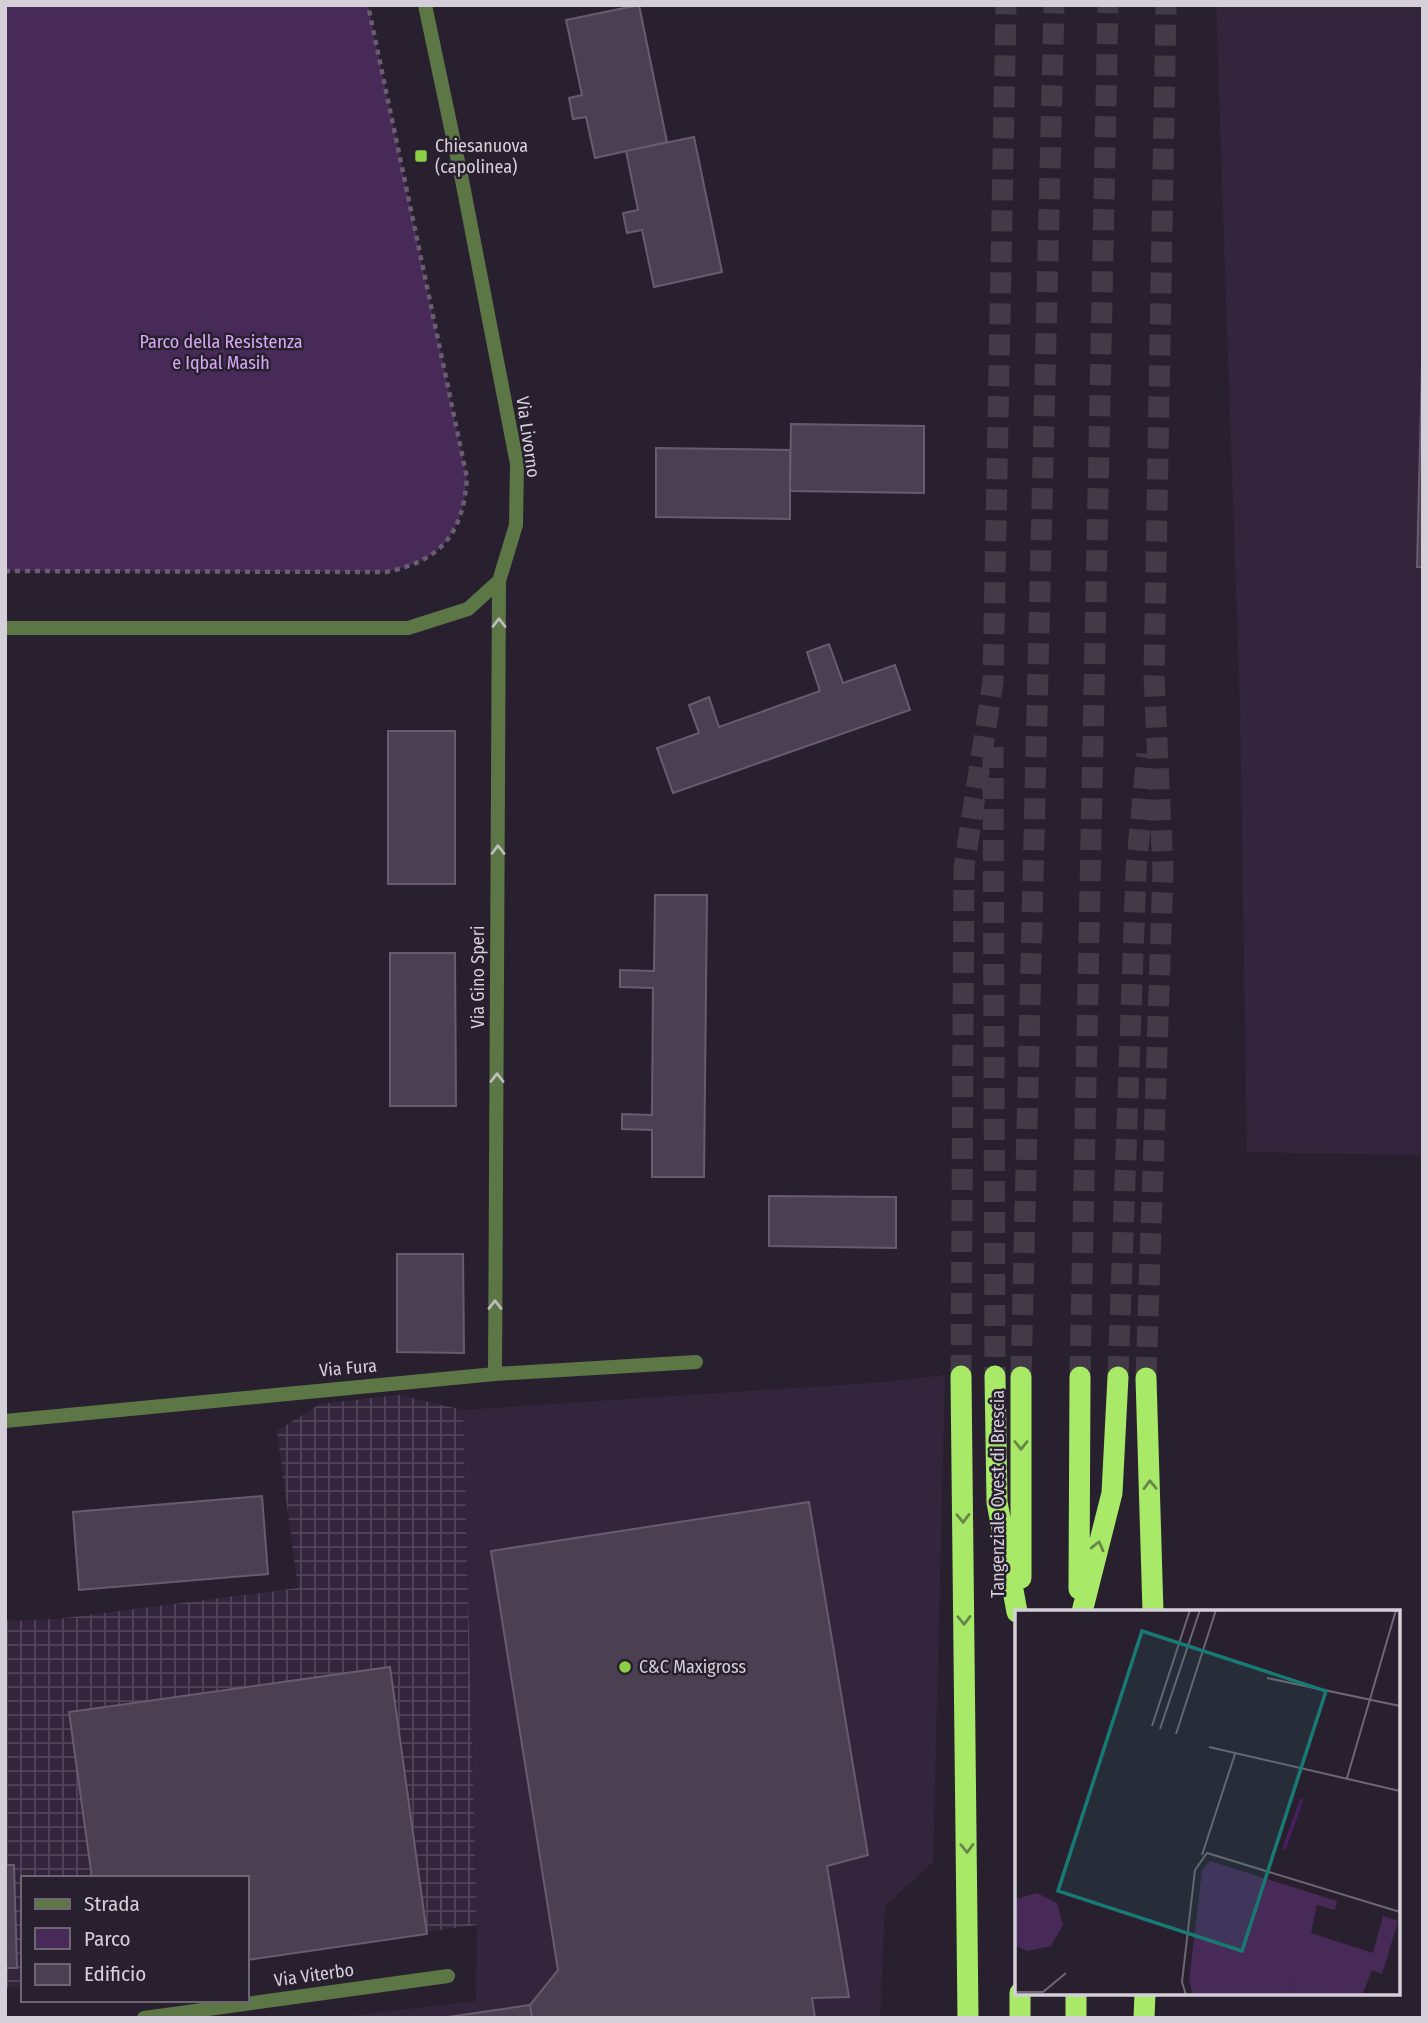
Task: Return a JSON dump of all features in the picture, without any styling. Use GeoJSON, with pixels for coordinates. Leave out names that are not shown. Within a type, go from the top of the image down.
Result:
{"type":"FeatureCollection","features":[{"type":"Feature","properties":{"kind":"highway"},"geometry":{"type":"LineString","coordinates":[[961,1376],[968,2018]]}},
{"type":"Feature","properties":{"kind":"highway"},"geometry":{"type":"LineString","coordinates":[[995,1376],[998,1502],[1019,1610]]}},
{"type":"Feature","properties":{"kind":"highway","name":"Tangenziale Ovest di Brescia"},"geometry":{"type":"LineString","coordinates":[[1019,1610],[1021,1377]]}},
{"type":"Feature","properties":{"kind":"highway"},"geometry":{"type":"LineString","coordinates":[[1080,1377],[1080,1610]]}},
{"type":"Feature","properties":{"kind":"highway"},"geometry":{"type":"LineString","coordinates":[[1081,1610],[1112,1493],[1118,1377]]}},
{"type":"Feature","properties":{"kind":"highway"},"geometry":{"type":"LineString","coordinates":[[1146,1378],[1153,1610]]}},
{"type":"Feature","properties":{"kind":"highway"},"geometry":{"type":"LineString","coordinates":[[1020,1995],[1020,2018]]}},
{"type":"Feature","properties":{"kind":"highway"},"geometry":{"type":"LineString","coordinates":[[1076,1995],[1076,2018]]}},
{"type":"Feature","properties":{"kind":"highway"},"geometry":{"type":"LineString","coordinates":[[1144,2018],[1145,1995]]}},
{"type":"Feature","properties":{"kind":"street","name":"Via Livorno"},"geometry":{"type":"LineString","coordinates":[[425,5],[517,464],[516,526],[499,581]]}},
{"type":"Feature","properties":{"kind":"street"},"geometry":{"type":"LineString","coordinates":[[5,628],[408,628],[468,609],[499,581]]}},
{"type":"Feature","properties":{"kind":"street","name":"Via Gino Speri"},"geometry":{"type":"LineString","coordinates":[[495,1374],[499,581]]}},
{"type":"Feature","properties":{"kind":"street","name":"Via Fura"},"geometry":{"type":"LineString","coordinates":[[5,1420],[495,1374],[696,1362]]}},
{"type":"Feature","properties":{"kind":"street","name":"Via Viterbo"},"geometry":{"type":"LineString","coordinates":[[144,2018],[448,1976]]}},
{"type":"Feature","properties":{"kind":"path"},"geometry":{"type":"LineString","coordinates":[[5,571],[386,572],[407,568],[429,557],[446,544],[458,524],[466,500],[467,478],[368,5]]}},
{"type":"Feature","properties":{"kind":"shaded area"},"geometry":{"type":"Polygon","coordinates":[[[1216,5],[1423,5],[1423,1155],[1247,1152],[1240,704],[1216,5]]]}},
{"type":"Feature","properties":{"kind":"shaded area"},"geometry":{"type":"Polygon","coordinates":[[[945,1375],[933,1862],[885,1906],[880,2018],[333,2018],[476,2001],[477,1925],[463,1410],[886,1382],[945,1375]]]}},
{"type":"Feature","properties":{"kind":"shaded area"},"geometry":{"type":"Polygon","coordinates":[[[399,1395],[463,1410],[477,1925],[248,1956],[248,1876],[21,1876],[21,1986],[5,1988],[5,1621],[57,1619],[298,1588],[277,1431],[320,1404],[399,1395]]]}},
{"type":"Feature","properties":{"kind":"green space","name":"Parco della Resistenza e Iqbal Masih"},"geometry":{"type":"Polygon","coordinates":[[[5,5],[368,5],[467,478],[465,498],[454,529],[446,542],[435,552],[421,561],[386,572],[5,571],[5,5]]]}},
{"type":"Feature","properties":{"kind":"building"},"geometry":{"type":"Polygon","coordinates":[[[639,5],[667,142],[595,158],[586,117],[573,119],[569,98],[582,95],[566,20],[639,5]]]}},
{"type":"Feature","properties":{"kind":"building"},"geometry":{"type":"Polygon","coordinates":[[[694,137],[722,272],[654,287],[642,230],[627,233],[623,213],[638,210],[626,151],[694,137]]]}},
{"type":"Feature","properties":{"kind":"building"},"geometry":{"type":"Polygon","coordinates":[[[1423,323],[1423,567],[1417,567],[1423,323]]]}},
{"type":"Feature","properties":{"kind":"building"},"geometry":{"type":"Polygon","coordinates":[[[791,424],[924,426],[924,493],[790,491],[791,424]]]}},
{"type":"Feature","properties":{"kind":"building"},"geometry":{"type":"Polygon","coordinates":[[[656,448],[790,450],[790,519],[656,517],[656,448]]]}},
{"type":"Feature","properties":{"kind":"building"},"geometry":{"type":"Polygon","coordinates":[[[829,644],[843,683],[895,665],[910,710],[673,793],[657,748],[699,733],[689,705],[709,697],[719,727],[820,691],[807,652],[829,644]]]}},
{"type":"Feature","properties":{"kind":"building"},"geometry":{"type":"Polygon","coordinates":[[[388,731],[455,731],[455,884],[388,884],[388,731]]]}},
{"type":"Feature","properties":{"kind":"building"},"geometry":{"type":"Polygon","coordinates":[[[655,895],[707,895],[704,1177],[652,1177],[652,1130],[622,1129],[622,1114],[652,1115],[653,988],[620,987],[620,970],[654,971],[655,895]]]}},
{"type":"Feature","properties":{"kind":"building"},"geometry":{"type":"Polygon","coordinates":[[[390,953],[455,953],[456,1106],[390,1106],[390,953]]]}},
{"type":"Feature","properties":{"kind":"building"},"geometry":{"type":"Polygon","coordinates":[[[769,1196],[896,1197],[896,1248],[769,1246],[769,1196]]]}},
{"type":"Feature","properties":{"kind":"building"},"geometry":{"type":"Polygon","coordinates":[[[397,1254],[463,1254],[464,1353],[397,1352],[397,1254]]]}},
{"type":"Feature","properties":{"kind":"building"},"geometry":{"type":"Polygon","coordinates":[[[262,1496],[268,1574],[79,1590],[73,1512],[262,1496]]]}},
{"type":"Feature","properties":{"kind":"building"},"geometry":{"type":"Polygon","coordinates":[[[809,1502],[868,1855],[827,1866],[849,1997],[812,1998],[815,2018],[532,2018],[530,2005],[558,1970],[491,1551],[809,1502]]]}},
{"type":"Feature","properties":{"kind":"building"},"geometry":{"type":"Polygon","coordinates":[[[390,1667],[427,1934],[248,1960],[248,1876],[92,1876],[69,1712],[390,1667]]]}},
{"type":"Feature","properties":{"kind":"building"},"geometry":{"type":"Polygon","coordinates":[[[5,1865],[14,1865],[17,1968],[5,1968],[5,1865]]]}},
{"type":"Feature","properties":{"kind":"building"},"geometry":{"type":"Polygon","coordinates":[[[530,2005],[532,2018],[441,2018],[530,2005]]]}},
{"type":"Feature","properties":{"kind":"tunnel"},"geometry":{"type":"LineString","coordinates":[[961,1376],[964,867],[993,682],[1006,5]]}},
{"type":"Feature","properties":{"kind":"tunnel"},"geometry":{"type":"LineString","coordinates":[[1021,1377],[1054,5]]}},
{"type":"Feature","properties":{"kind":"tunnel"},"geometry":{"type":"LineString","coordinates":[[1080,1377],[1108,5]]}},
{"type":"Feature","properties":{"kind":"tunnel"},"geometry":{"type":"LineString","coordinates":[[1146,1378],[1163,872],[1154,677],[1166,5]]}},
{"type":"Feature","properties":{"kind":"tunnel"},"geometry":{"type":"LineString","coordinates":[[993,747],[995,1376]]}},
{"type":"Feature","properties":{"kind":"tunnel"},"geometry":{"type":"LineString","coordinates":[[1118,1377],[1136,870],[1147,754]]}},
{"type":"Feature","properties":{"kind":"place","name":"Chiesanuova (capolinea)"},"geometry":{"type":"Point","coordinates":[421,156]}},
{"type":"Feature","properties":{"kind":"place","name":"C&C Maxigross"},"geometry":{"type":"Point","coordinates":[625,1667]}}]}
